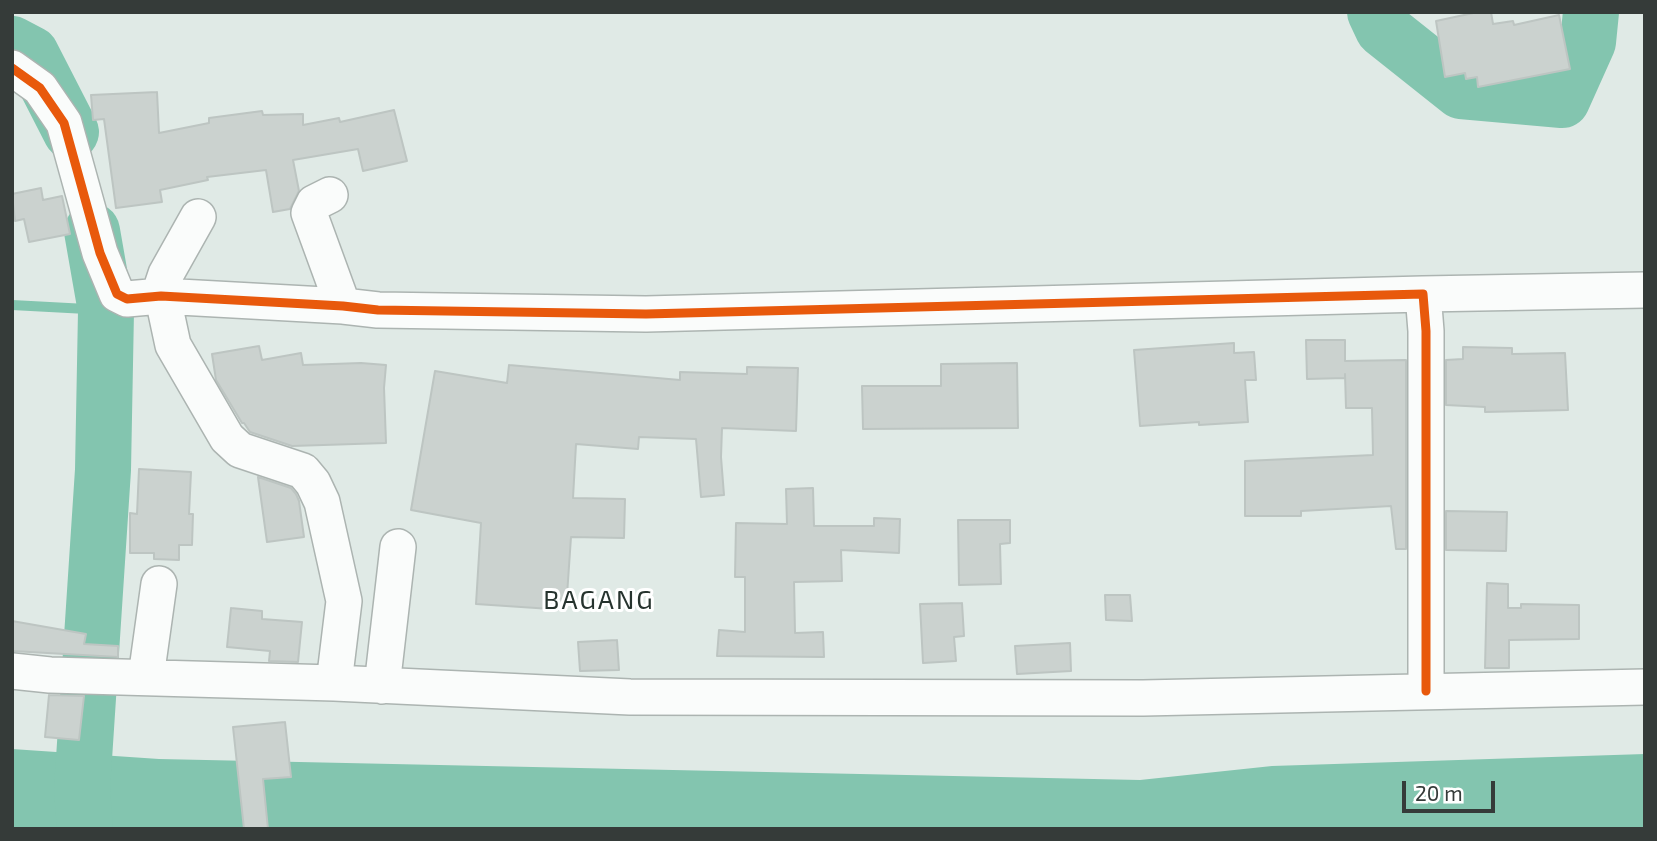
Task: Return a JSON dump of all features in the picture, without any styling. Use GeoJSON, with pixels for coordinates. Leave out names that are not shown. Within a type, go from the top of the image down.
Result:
{"type":"FeatureCollection","features":[{"type":"Feature","properties":{"kind":"street"},"geometry":{"type":"LineString","coordinates":[[12,68],[40,88],[64,123],[100,253],[117,294],[127,299],[343,306],[378,310],[646,314],[1425,313],[1645,290]]}},
{"type":"Feature","properties":{"kind":"street"},"geometry":{"type":"LineString","coordinates":[[330,195],[314,203],[309,213],[343,306]]}},
{"type":"Feature","properties":{"kind":"street"},"geometry":{"type":"LineString","coordinates":[[198,217],[160,289],[173,345],[227,438],[240,450],[303,471],[313,483],[322,502],[344,601],[334,684]]}},
{"type":"Feature","properties":{"kind":"street"},"geometry":{"type":"LineString","coordinates":[[1425,313],[1426,691]]}},
{"type":"Feature","properties":{"kind":"street"},"geometry":{"type":"LineString","coordinates":[[382,686],[398,547]]}},
{"type":"Feature","properties":{"kind":"street"},"geometry":{"type":"LineString","coordinates":[[146,677],[159,584]]}},
{"type":"Feature","properties":{"kind":"street"},"geometry":{"type":"LineString","coordinates":[[12,671],[50,675],[630,697],[1143,698],[1645,687]]}},
{"type":"Feature","properties":{"kind":"shaded area"},"geometry":{"type":"Polygon","coordinates":[[[12,749],[159,759],[1140,780],[1272,766],[1645,754],[1645,829],[12,829],[12,749]]]}},
{"type":"Feature","properties":{"kind":"building"},"geometry":{"type":"Polygon","coordinates":[[[1491,12],[1493,24],[1513,21],[1514,25],[1559,15],[1570,69],[1478,87],[1477,77],[1466,79],[1465,73],[1445,77],[1436,21],[1491,12]]]}},
{"type":"Feature","properties":{"kind":"building"},"geometry":{"type":"Polygon","coordinates":[[[157,92],[159,133],[209,123],[209,118],[262,111],[263,115],[303,114],[303,125],[339,118],[340,122],[394,110],[407,161],[363,171],[358,149],[293,160],[299,191],[290,209],[273,212],[266,170],[207,177],[208,180],[160,190],[162,202],[116,208],[104,119],[93,120],[91,95],[157,92]]]}},
{"type":"Feature","properties":{"kind":"building"},"geometry":{"type":"Polygon","coordinates":[[[41,188],[43,200],[62,196],[70,234],[29,242],[24,219],[15,221],[12,194],[41,188]]]}},
{"type":"Feature","properties":{"kind":"building"},"geometry":{"type":"Polygon","coordinates":[[[1306,340],[1345,340],[1345,361],[1406,360],[1406,549],[1396,549],[1391,506],[1301,511],[1301,516],[1245,516],[1245,461],[1373,455],[1372,408],[1346,408],[1345,374],[1345,378],[1307,379],[1306,340]]]}},
{"type":"Feature","properties":{"kind":"building"},"geometry":{"type":"Polygon","coordinates":[[[1234,343],[1234,353],[1254,352],[1256,380],[1245,380],[1248,422],[1140,426],[1134,350],[1234,343]]]}},
{"type":"Feature","properties":{"kind":"building"},"geometry":{"type":"Polygon","coordinates":[[[259,346],[262,360],[301,353],[303,365],[386,365],[386,443],[292,446],[250,432],[216,380],[212,354],[259,346]]]}},
{"type":"Feature","properties":{"kind":"building"},"geometry":{"type":"Polygon","coordinates":[[[1463,347],[1512,348],[1512,354],[1565,353],[1568,410],[1485,412],[1485,407],[1446,405],[1446,360],[1463,359],[1463,347]]]}},
{"type":"Feature","properties":{"kind":"building"},"geometry":{"type":"Polygon","coordinates":[[[1017,363],[1018,428],[863,429],[862,386],[941,386],[941,364],[1017,363]]]}},
{"type":"Feature","properties":{"kind":"building"},"geometry":{"type":"Polygon","coordinates":[[[509,365],[680,380],[680,372],[747,374],[747,367],[798,368],[796,431],[722,428],[724,495],[701,497],[696,439],[639,437],[638,449],[576,444],[573,498],[625,499],[624,538],[571,537],[566,610],[476,604],[481,523],[411,510],[435,371],[507,383],[509,365]]]}},
{"type":"Feature","properties":{"kind":"building"},"geometry":{"type":"Polygon","coordinates":[[[139,469],[191,472],[189,514],[193,514],[192,545],[179,545],[179,560],[154,559],[154,553],[130,553],[130,513],[137,514],[139,469]]]}},
{"type":"Feature","properties":{"kind":"building"},"geometry":{"type":"Polygon","coordinates":[[[258,477],[291,488],[296,494],[304,537],[267,542],[258,477]]]}},
{"type":"Feature","properties":{"kind":"building"},"geometry":{"type":"Polygon","coordinates":[[[813,488],[814,526],[874,526],[874,518],[900,519],[899,553],[841,550],[842,581],[794,582],[795,633],[823,632],[824,657],[717,656],[719,630],[745,632],[745,577],[735,577],[736,523],[787,524],[786,489],[813,488]]]}},
{"type":"Feature","properties":{"kind":"building"},"geometry":{"type":"Polygon","coordinates":[[[1446,511],[1507,512],[1506,551],[1446,550],[1446,511]]]}},
{"type":"Feature","properties":{"kind":"building"},"geometry":{"type":"Polygon","coordinates":[[[958,520],[1010,520],[1010,543],[1000,544],[1001,584],[959,585],[958,520]]]}},
{"type":"Feature","properties":{"kind":"building"},"geometry":{"type":"Polygon","coordinates":[[[1487,583],[1508,584],[1508,608],[1521,608],[1521,604],[1579,605],[1579,639],[1509,640],[1509,668],[1485,668],[1487,583]]]}},
{"type":"Feature","properties":{"kind":"building"},"geometry":{"type":"Polygon","coordinates":[[[1105,595],[1130,595],[1132,621],[1106,620],[1105,595]]]}},
{"type":"Feature","properties":{"kind":"building"},"geometry":{"type":"Polygon","coordinates":[[[962,603],[964,636],[954,637],[956,661],[923,663],[920,604],[962,603]]]}},
{"type":"Feature","properties":{"kind":"building"},"geometry":{"type":"Polygon","coordinates":[[[231,608],[262,611],[262,619],[302,622],[298,662],[269,661],[270,651],[227,647],[231,608]]]}},
{"type":"Feature","properties":{"kind":"building"},"geometry":{"type":"Polygon","coordinates":[[[12,621],[86,634],[84,644],[118,646],[118,657],[12,651],[12,621]]]}},
{"type":"Feature","properties":{"kind":"building"},"geometry":{"type":"Polygon","coordinates":[[[617,640],[619,670],[580,671],[578,642],[617,640]]]}},
{"type":"Feature","properties":{"kind":"building"},"geometry":{"type":"Polygon","coordinates":[[[1070,643],[1071,671],[1017,674],[1015,646],[1070,643]]]}},
{"type":"Feature","properties":{"kind":"building"},"geometry":{"type":"Polygon","coordinates":[[[49,695],[84,696],[79,740],[45,737],[49,695]]]}},
{"type":"Feature","properties":{"kind":"building"},"geometry":{"type":"Polygon","coordinates":[[[285,722],[291,777],[263,779],[268,829],[244,829],[233,727],[285,722]]]}},
{"type":"Feature","properties":{"kind":"waterway"},"geometry":{"type":"LineString","coordinates":[[1375,12],[1383,29],[1461,91],[1562,100],[1588,42],[1591,12]]}},
{"type":"Feature","properties":{"kind":"waterway"},"geometry":{"type":"LineString","coordinates":[[12,44],[31,54],[71,132]]}},
{"type":"Feature","properties":{"kind":"waterway"},"geometry":{"type":"LineString","coordinates":[[85,829],[82,789],[103,470],[106,311],[92,231]]}},
{"type":"Feature","properties":{"kind":"waterway"},"geometry":{"type":"LineString","coordinates":[[12,305],[124,311]]}},
{"type":"Feature","properties":{"kind":"cycle path"},"geometry":{"type":"LineString","coordinates":[[12,68],[40,88],[64,123],[100,253],[117,294],[127,299],[161,296],[378,310],[646,314],[1423,294],[1426,331],[1426,691]]}},
{"type":"Feature","properties":{"kind":"district","name":"BAGANG"},"geometry":{"type":"Point","coordinates":[599,600]}}]}
